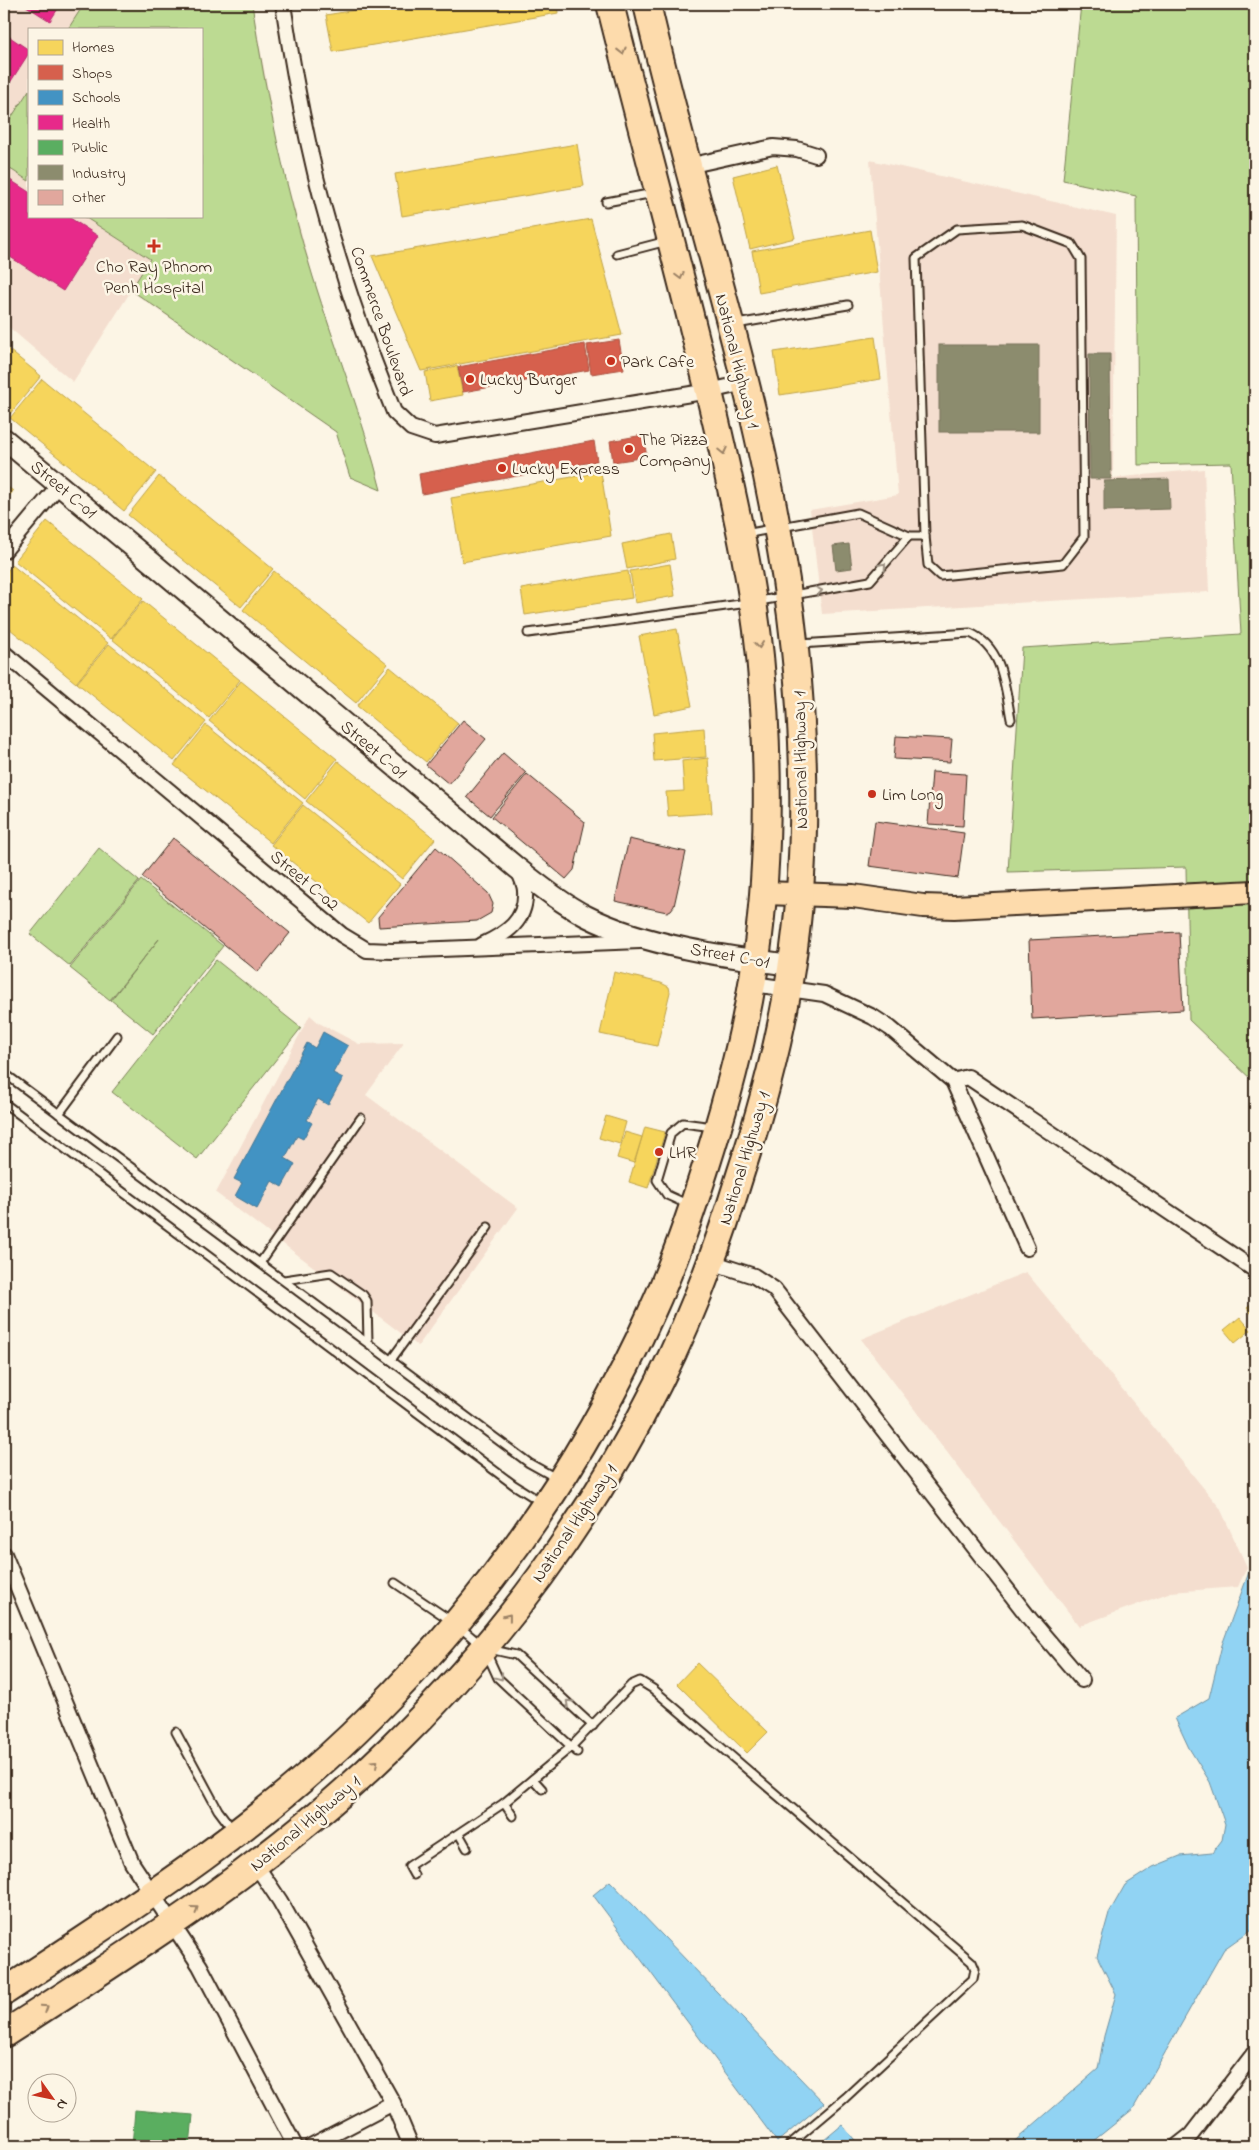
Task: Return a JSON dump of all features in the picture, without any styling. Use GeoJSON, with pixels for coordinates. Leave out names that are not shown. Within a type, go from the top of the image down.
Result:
{"type":"FeatureCollection","features":[{"type":"Feature","properties":{"kind":"highway","name":"National Highway 1"},"geometry":{"type":"LineString","coordinates":[[4,1992],[153,1896],[236,1835],[310,1774],[370,1718],[456,1624],[518,1544],[560,1481],[599,1417],[658,1299],[694,1207],[738,1053],[754,972],[764,892],[766,767],[764,696],[753,602],[709,391],[610,4]]}},
{"type":"Feature","properties":{"kind":"highway","name":"National Highway 1"},"geometry":{"type":"LineString","coordinates":[[4,2034],[173,1925],[256,1865],[332,1802],[395,1745],[484,1647],[548,1566],[601,1486],[658,1384],[687,1322],[710,1262],[752,1138],[773,1061],[790,976],[799,894],[802,767],[795,645],[776,528],[745,383],[647,4]]}},
{"type":"Feature","properties":{"kind":"main road"},"geometry":{"type":"LineString","coordinates":[[764,892],[853,896],[923,906],[954,907],[1255,892]]}},
{"type":"Feature","properties":{"kind":"street","name":"Commerce Boulevard"},"geometry":{"type":"LineString","coordinates":[[283,4],[290,54],[311,152],[340,266],[394,412],[411,428],[435,436],[709,391],[745,383]]}},
{"type":"Feature","properties":{"kind":"street"},"geometry":{"type":"LineString","coordinates":[[688,166],[773,147],[797,149],[816,155]]}},
{"type":"Feature","properties":{"kind":"street","name":"Street C-01"},"geometry":{"type":"LineString","coordinates":[[4,439],[517,868],[560,900],[586,916],[650,940],[754,972],[790,976]]}},
{"type":"Feature","properties":{"kind":"street"},"geometry":{"type":"LineString","coordinates":[[4,551],[59,485]]}},
{"type":"Feature","properties":{"kind":"street","name":"Street C-02"},"geometry":{"type":"LineString","coordinates":[[4,653],[354,944],[367,950],[472,949],[650,940]]}},
{"type":"Feature","properties":{"kind":"street"},"geometry":{"type":"LineString","coordinates":[[472,949],[502,936],[515,925],[522,910],[526,890],[517,868]]}},
{"type":"Feature","properties":{"kind":"street"},"geometry":{"type":"LineString","coordinates":[[790,976],[890,1028],[953,1081],[1027,1248]]}},
{"type":"Feature","properties":{"kind":"street"},"geometry":{"type":"LineString","coordinates":[[953,1081],[968,1076],[1255,1270]]}},
{"type":"Feature","properties":{"kind":"street"},"geometry":{"type":"LineString","coordinates":[[710,1262],[754,1276],[774,1289],[1030,1619],[1082,1680]]}},
{"type":"Feature","properties":{"kind":"street"},"geometry":{"type":"LineString","coordinates":[[4,1554],[132,1863],[200,1966],[294,2146]]}},
{"type":"Feature","properties":{"kind":"street"},"geometry":{"type":"LineString","coordinates":[[256,1865],[280,1901],[393,2103],[409,2141],[408,2146]]}},
{"type":"Feature","properties":{"kind":"street"},"geometry":{"type":"LineString","coordinates":[[1177,2146],[1191,2135],[1255,2052]]}},
{"type":"Feature","properties":{"kind":"street"},"geometry":{"type":"LineString","coordinates":[[311,2146],[393,2103]]}},
{"type":"Feature","properties":{"kind":"lane"},"geometry":{"type":"LineString","coordinates":[[606,202],[657,192]]}},
{"type":"Feature","properties":{"kind":"lane"},"geometry":{"type":"LineString","coordinates":[[1022,225],[1072,244],[1081,259],[1084,537],[1063,564],[940,576],[928,565],[925,536],[916,258],[957,229],[1022,225]]}},
{"type":"Feature","properties":{"kind":"lane"},"geometry":{"type":"LineString","coordinates":[[617,254],[670,241]]}},
{"type":"Feature","properties":{"kind":"lane"},"geometry":{"type":"LineString","coordinates":[[730,325],[848,305]]}},
{"type":"Feature","properties":{"kind":"lane"},"geometry":{"type":"LineString","coordinates":[[740,535],[858,513],[909,536],[925,536]]}},
{"type":"Feature","properties":{"kind":"lane"},"geometry":{"type":"LineString","coordinates":[[528,632],[753,602],[870,581],[909,536]]}},
{"type":"Feature","properties":{"kind":"lane"},"geometry":{"type":"LineString","coordinates":[[795,645],[970,633],[980,637],[992,648],[1002,673],[1011,719]]}},
{"type":"Feature","properties":{"kind":"lane"},"geometry":{"type":"LineString","coordinates":[[59,1114],[117,1036]]}},
{"type":"Feature","properties":{"kind":"lane"},"geometry":{"type":"LineString","coordinates":[[4,1073],[529,1462],[560,1481]]}},
{"type":"Feature","properties":{"kind":"lane"},"geometry":{"type":"LineString","coordinates":[[4,1103],[514,1485],[545,1504]]}},
{"type":"Feature","properties":{"kind":"lane"},"geometry":{"type":"LineString","coordinates":[[260,1263],[361,1118]]}},
{"type":"Feature","properties":{"kind":"lane"},"geometry":{"type":"LineString","coordinates":[[694,1207],[667,1195],[657,1180],[672,1133],[683,1123],[718,1127]]}},
{"type":"Feature","properties":{"kind":"lane"},"geometry":{"type":"LineString","coordinates":[[392,1360],[488,1227]]}},
{"type":"Feature","properties":{"kind":"lane"},"geometry":{"type":"LineString","coordinates":[[284,1280],[331,1273],[363,1295],[366,1301],[368,1342]]}},
{"type":"Feature","properties":{"kind":"lane"},"geometry":{"type":"LineString","coordinates":[[395,1582],[456,1624],[484,1647],[516,1656],[593,1726]]}},
{"type":"Feature","properties":{"kind":"lane"},"geometry":{"type":"LineString","coordinates":[[484,1647],[498,1678],[574,1749]]}},
{"type":"Feature","properties":{"kind":"lane"},"geometry":{"type":"LineString","coordinates":[[414,1875],[409,1866],[504,1803],[574,1749],[631,1685],[640,1681],[972,1962],[975,1970],[973,1979],[852,2091],[788,2146]]}},
{"type":"Feature","properties":{"kind":"lane"},"geometry":{"type":"LineString","coordinates":[[176,1732],[218,1810],[236,1835]]}},
{"type":"Feature","properties":{"kind":"lane"},"geometry":{"type":"LineString","coordinates":[[533,1779],[542,1789]]}},
{"type":"Feature","properties":{"kind":"lane"},"geometry":{"type":"LineString","coordinates":[[504,1803],[513,1816]]}},
{"type":"Feature","properties":{"kind":"lane"},"geometry":{"type":"LineString","coordinates":[[459,1834],[467,1848]]}},
{"type":"Feature","properties":{"kind":"shaded area","name":"Cho Ray Phnom Penh Hospital"},"geometry":{"type":"Polygon","coordinates":[[[4,4],[252,4],[280,156],[313,276],[373,458],[381,490],[350,477],[336,432],[131,291],[73,382],[4,323],[4,4]]]}},
{"type":"Feature","properties":{"kind":"shaded area"},"geometry":{"type":"Polygon","coordinates":[[[870,160],[1116,216],[1113,478],[1204,469],[1209,592],[822,614],[810,510],[898,495],[870,160]]]}},
{"type":"Feature","properties":{"kind":"shaded area"},"geometry":{"type":"Polygon","coordinates":[[[310,1015],[319,1023],[359,1044],[404,1043],[366,1095],[518,1208],[418,1346],[216,1193],[310,1015]]]}},
{"type":"Feature","properties":{"kind":"shaded area"},"geometry":{"type":"Polygon","coordinates":[[[1026,1272],[1220,1508],[1247,1567],[1238,1587],[1171,1592],[1079,1626],[861,1339],[1026,1272]]]}},
{"type":"Feature","properties":{"kind":"green space","name":"Cho Ray Phnom Penh Hospital"},"geometry":{"type":"Polygon","coordinates":[[[84,4],[252,4],[270,107],[294,210],[313,277],[366,436],[381,490],[350,477],[336,432],[131,290],[150,259],[86,218],[202,218],[202,28],[69,28],[84,4]]]}},
{"type":"Feature","properties":{"kind":"green space"},"geometry":{"type":"Polygon","coordinates":[[[1081,4],[1255,4],[1255,1083],[1189,1020],[1186,867],[1008,872],[1022,648],[1241,634],[1231,463],[1138,465],[1136,196],[1063,180],[1081,4]]]}},
{"type":"Feature","properties":{"kind":"green space"},"geometry":{"type":"Polygon","coordinates":[[[28,92],[28,180],[4,165],[4,129],[28,92]]]}},
{"type":"Feature","properties":{"kind":"green space"},"geometry":{"type":"Polygon","coordinates":[[[99,848],[139,881],[70,966],[30,934],[99,848]]]}},
{"type":"Feature","properties":{"kind":"green space"},"geometry":{"type":"Polygon","coordinates":[[[141,880],[223,946],[153,1034],[111,1000],[159,939],[110,1000],[70,968],[141,880]]]}},
{"type":"Feature","properties":{"kind":"green space"},"geometry":{"type":"Polygon","coordinates":[[[216,960],[301,1028],[197,1159],[112,1092],[216,960]]]}},
{"type":"Feature","properties":{"kind":"water"},"geometry":{"type":"Polygon","coordinates":[[[1255,1556],[1255,1927],[1224,1949],[1133,2109],[1087,2146],[1009,2146],[1098,2069],[1104,2036],[1116,1994],[1097,1956],[1109,1913],[1125,1885],[1153,1867],[1180,1856],[1212,1853],[1222,1840],[1225,1824],[1210,1782],[1189,1748],[1175,1718],[1209,1698],[1222,1645],[1255,1556]]]}},
{"type":"Feature","properties":{"kind":"water"},"geometry":{"type":"Polygon","coordinates":[[[610,1881],[824,2103],[777,2142],[593,1895],[610,1881]]]}},
{"type":"Feature","properties":{"kind":"water"},"geometry":{"type":"Polygon","coordinates":[[[842,2125],[860,2146],[817,2146],[842,2125]]]}},
{"type":"Feature","properties":{"kind":"building: Homes"},"geometry":{"type":"Polygon","coordinates":[[[391,4],[557,4],[558,13],[333,52],[326,15],[391,4]]]}},
{"type":"Feature","properties":{"kind":"building: Homes"},"geometry":{"type":"Polygon","coordinates":[[[577,144],[584,186],[402,216],[395,174],[577,144]]]}},
{"type":"Feature","properties":{"kind":"building: Homes"},"geometry":{"type":"Polygon","coordinates":[[[777,165],[795,238],[750,249],[733,176],[777,165]]]}},
{"type":"Feature","properties":{"kind":"building: Homes"},"geometry":{"type":"Polygon","coordinates":[[[591,219],[622,335],[421,371],[372,256],[591,219]]]}},
{"type":"Feature","properties":{"kind":"building: Homes"},"geometry":{"type":"Polygon","coordinates":[[[870,230],[877,272],[759,293],[752,251],[870,230]]]}},
{"type":"Feature","properties":{"kind":"building: Homes"},"geometry":{"type":"Polygon","coordinates":[[[875,337],[881,379],[780,395],[774,352],[875,337]]]}},
{"type":"Feature","properties":{"kind":"building: Homes"},"geometry":{"type":"Polygon","coordinates":[[[4,346],[41,376],[9,415],[4,411],[4,346]]]}},
{"type":"Feature","properties":{"kind":"building: Homes"},"geometry":{"type":"Polygon","coordinates":[[[457,366],[463,395],[430,401],[425,372],[457,366]]]}},
{"type":"Feature","properties":{"kind":"building: Homes"},"geometry":{"type":"Polygon","coordinates":[[[42,379],[156,472],[124,511],[10,418],[42,379]]]}},
{"type":"Feature","properties":{"kind":"building: Homes"},"geometry":{"type":"Polygon","coordinates":[[[601,472],[611,536],[462,562],[451,498],[601,472]]]}},
{"type":"Feature","properties":{"kind":"building: Homes"},"geometry":{"type":"Polygon","coordinates":[[[159,476],[273,569],[241,607],[128,515],[159,476]]]}},
{"type":"Feature","properties":{"kind":"building: Homes"},"geometry":{"type":"Polygon","coordinates":[[[4,484],[13,491],[4,503],[4,484]]]}},
{"type":"Feature","properties":{"kind":"building: Homes"},"geometry":{"type":"Polygon","coordinates":[[[47,521],[143,599],[111,639],[15,561],[47,521]]]}},
{"type":"Feature","properties":{"kind":"building: Homes"},"geometry":{"type":"Polygon","coordinates":[[[671,534],[675,559],[627,569],[622,544],[671,534]]]}},
{"type":"Feature","properties":{"kind":"building: Homes"},"geometry":{"type":"Polygon","coordinates":[[[670,564],[675,596],[635,603],[630,571],[670,564]]]}},
{"type":"Feature","properties":{"kind":"building: Homes"},"geometry":{"type":"Polygon","coordinates":[[[12,565],[108,643],[76,683],[4,624],[4,575],[12,565]]]}},
{"type":"Feature","properties":{"kind":"building: Homes"},"geometry":{"type":"Polygon","coordinates":[[[274,571],[388,664],[356,703],[243,610],[274,571]]]}},
{"type":"Feature","properties":{"kind":"building: Homes"},"geometry":{"type":"Polygon","coordinates":[[[628,571],[632,598],[525,615],[521,589],[628,571]]]}},
{"type":"Feature","properties":{"kind":"building: Homes"},"geometry":{"type":"Polygon","coordinates":[[[143,601],[240,680],[209,718],[112,639],[143,601]]]}},
{"type":"Feature","properties":{"kind":"building: Homes"},"geometry":{"type":"Polygon","coordinates":[[[677,629],[692,706],[654,714],[639,636],[677,629]]]}},
{"type":"Feature","properties":{"kind":"building: Homes"},"geometry":{"type":"Polygon","coordinates":[[[109,644],[206,722],[174,761],[77,683],[109,644]]]}},
{"type":"Feature","properties":{"kind":"building: Homes"},"geometry":{"type":"Polygon","coordinates":[[[390,667],[458,723],[426,762],[357,706],[390,667]]]}},
{"type":"Feature","properties":{"kind":"building: Homes"},"geometry":{"type":"Polygon","coordinates":[[[241,681],[337,759],[305,799],[209,721],[241,681]]]}},
{"type":"Feature","properties":{"kind":"building: Homes"},"geometry":{"type":"Polygon","coordinates":[[[206,725],[303,803],[271,843],[174,765],[206,725]]]}},
{"type":"Feature","properties":{"kind":"building: Homes"},"geometry":{"type":"Polygon","coordinates":[[[704,728],[706,757],[654,761],[652,733],[704,728]]]}},
{"type":"Feature","properties":{"kind":"building: Homes"},"geometry":{"type":"Polygon","coordinates":[[[708,758],[712,813],[668,816],[666,792],[684,791],[682,761],[708,758]]]}},
{"type":"Feature","properties":{"kind":"building: Homes"},"geometry":{"type":"Polygon","coordinates":[[[338,761],[435,839],[402,879],[306,801],[338,761]]]}},
{"type":"Feature","properties":{"kind":"building: Homes"},"geometry":{"type":"Polygon","coordinates":[[[303,805],[400,884],[368,923],[271,845],[303,805]]]}},
{"type":"Feature","properties":{"kind":"building: Homes"},"geometry":{"type":"Polygon","coordinates":[[[614,972],[661,983],[669,987],[670,992],[657,1046],[600,1034],[614,972]]]}},
{"type":"Feature","properties":{"kind":"building: Homes"},"geometry":{"type":"Polygon","coordinates":[[[606,1116],[626,1122],[620,1144],[599,1138],[606,1116]]]}},
{"type":"Feature","properties":{"kind":"building: Homes"},"geometry":{"type":"Polygon","coordinates":[[[645,1127],[665,1132],[648,1188],[629,1182],[645,1127]]]}},
{"type":"Feature","properties":{"kind":"building: Homes"},"geometry":{"type":"Polygon","coordinates":[[[625,1132],[642,1137],[634,1163],[617,1158],[625,1132]]]}},
{"type":"Feature","properties":{"kind":"building: Homes"},"geometry":{"type":"Polygon","coordinates":[[[1255,1301],[1255,1318],[1247,1308],[1255,1301]]]}},
{"type":"Feature","properties":{"kind":"building: Homes"},"geometry":{"type":"Polygon","coordinates":[[[1240,1317],[1251,1330],[1235,1343],[1224,1330],[1240,1317]]]}},
{"type":"Feature","properties":{"kind":"building: Homes"},"geometry":{"type":"Polygon","coordinates":[[[697,1663],[768,1732],[747,1753],[677,1684],[697,1663]]]}},
{"type":"Feature","properties":{"kind":"building: Shops"},"geometry":{"type":"Polygon","coordinates":[[[619,340],[624,369],[591,374],[587,345],[619,340]]]}},
{"type":"Feature","properties":{"kind":"building: Shops"},"geometry":{"type":"Polygon","coordinates":[[[585,344],[589,370],[463,392],[458,367],[585,344]]]}},
{"type":"Feature","properties":{"kind":"building: Shops"},"geometry":{"type":"Polygon","coordinates":[[[643,435],[647,457],[613,462],[610,441],[643,435]]]}},
{"type":"Feature","properties":{"kind":"building: Shops"},"geometry":{"type":"Polygon","coordinates":[[[594,441],[597,461],[422,494],[419,474],[594,441]]]}},
{"type":"Feature","properties":{"kind":"building: Schools"},"geometry":{"type":"Polygon","coordinates":[[[323,1032],[348,1046],[333,1073],[343,1078],[328,1105],[318,1099],[307,1120],[312,1123],[303,1139],[297,1136],[285,1158],[295,1164],[282,1187],[272,1181],[257,1209],[235,1196],[242,1183],[234,1179],[307,1043],[315,1048],[323,1032]]]}},
{"type":"Feature","properties":{"kind":"building: Health"},"geometry":{"type":"Polygon","coordinates":[[[23,4],[61,4],[50,21],[23,4]]]}},
{"type":"Feature","properties":{"kind":"building: Health"},"geometry":{"type":"Polygon","coordinates":[[[4,33],[28,49],[28,55],[4,92],[4,33]]]}},
{"type":"Feature","properties":{"kind":"building: Health"},"geometry":{"type":"Polygon","coordinates":[[[4,176],[28,191],[28,218],[70,218],[98,236],[63,291],[4,253],[4,176]]]}},
{"type":"Feature","properties":{"kind":"building: Public"},"geometry":{"type":"Polygon","coordinates":[[[135,2110],[193,2115],[190,2146],[132,2146],[135,2110]]]}},
{"type":"Feature","properties":{"kind":"building: Industry"},"geometry":{"type":"Polygon","coordinates":[[[939,345],[1039,345],[1039,432],[939,432],[939,345]]]}},
{"type":"Feature","properties":{"kind":"building: Industry"},"geometry":{"type":"Polygon","coordinates":[[[1089,354],[1110,354],[1111,479],[1090,479],[1089,354]]]}},
{"type":"Feature","properties":{"kind":"building: Industry"},"geometry":{"type":"Polygon","coordinates":[[[1169,479],[1170,509],[1104,511],[1104,481],[1169,479]]]}},
{"type":"Feature","properties":{"kind":"building: Industry"},"geometry":{"type":"Polygon","coordinates":[[[849,544],[852,568],[836,570],[833,546],[849,544]]]}},
{"type":"Feature","properties":{"kind":"building: Other"},"geometry":{"type":"Polygon","coordinates":[[[463,720],[486,739],[449,784],[426,765],[463,720]]]}},
{"type":"Feature","properties":{"kind":"building: Other"},"geometry":{"type":"Polygon","coordinates":[[[896,736],[952,739],[950,762],[894,759],[896,736]]]}},
{"type":"Feature","properties":{"kind":"building: Other"},"geometry":{"type":"Polygon","coordinates":[[[503,753],[526,773],[490,816],[467,797],[503,753]]]}},
{"type":"Feature","properties":{"kind":"building: Other"},"geometry":{"type":"Polygon","coordinates":[[[932,772],[966,774],[963,826],[928,824],[932,772]]]}},
{"type":"Feature","properties":{"kind":"building: Other"},"geometry":{"type":"Polygon","coordinates":[[[527,774],[585,822],[574,870],[566,879],[492,817],[527,774]]]}},
{"type":"Feature","properties":{"kind":"building: Other"},"geometry":{"type":"Polygon","coordinates":[[[875,821],[964,833],[958,878],[869,866],[875,821]]]}},
{"type":"Feature","properties":{"kind":"building: Other"},"geometry":{"type":"Polygon","coordinates":[[[173,838],[290,933],[258,972],[142,877],[173,838]]]}},
{"type":"Feature","properties":{"kind":"building: Other"},"geometry":{"type":"Polygon","coordinates":[[[629,839],[686,852],[674,906],[671,910],[667,912],[615,901],[629,839]]]}},
{"type":"Feature","properties":{"kind":"building: Other"},"geometry":{"type":"Polygon","coordinates":[[[436,847],[488,893],[493,904],[491,913],[477,921],[379,927],[378,917],[436,847]]]}},
{"type":"Feature","properties":{"kind":"building: Other"},"geometry":{"type":"Polygon","coordinates":[[[1179,932],[1183,1010],[1032,1019],[1029,940],[1179,932]]]}},
{"type":"Feature","properties":{"kind":"place","name":"Cho Ray Phnom Penh Hospital"},"geometry":{"type":"Point","coordinates":[154,246]}},
{"type":"Feature","properties":{"kind":"place","name":"Park Cafe"},"geometry":{"type":"Point","coordinates":[611,361]}},
{"type":"Feature","properties":{"kind":"place","name":"Lucky Burger"},"geometry":{"type":"Point","coordinates":[470,379]}},
{"type":"Feature","properties":{"kind":"place","name":"The Pizza Company"},"geometry":{"type":"Point","coordinates":[629,449]}},
{"type":"Feature","properties":{"kind":"place","name":"Lucky Express"},"geometry":{"type":"Point","coordinates":[502,468]}},
{"type":"Feature","properties":{"kind":"place","name":"Lim Long"},"geometry":{"type":"Point","coordinates":[872,794]}},
{"type":"Feature","properties":{"kind":"place","name":"LHR"},"geometry":{"type":"Point","coordinates":[659,1152]}}]}
